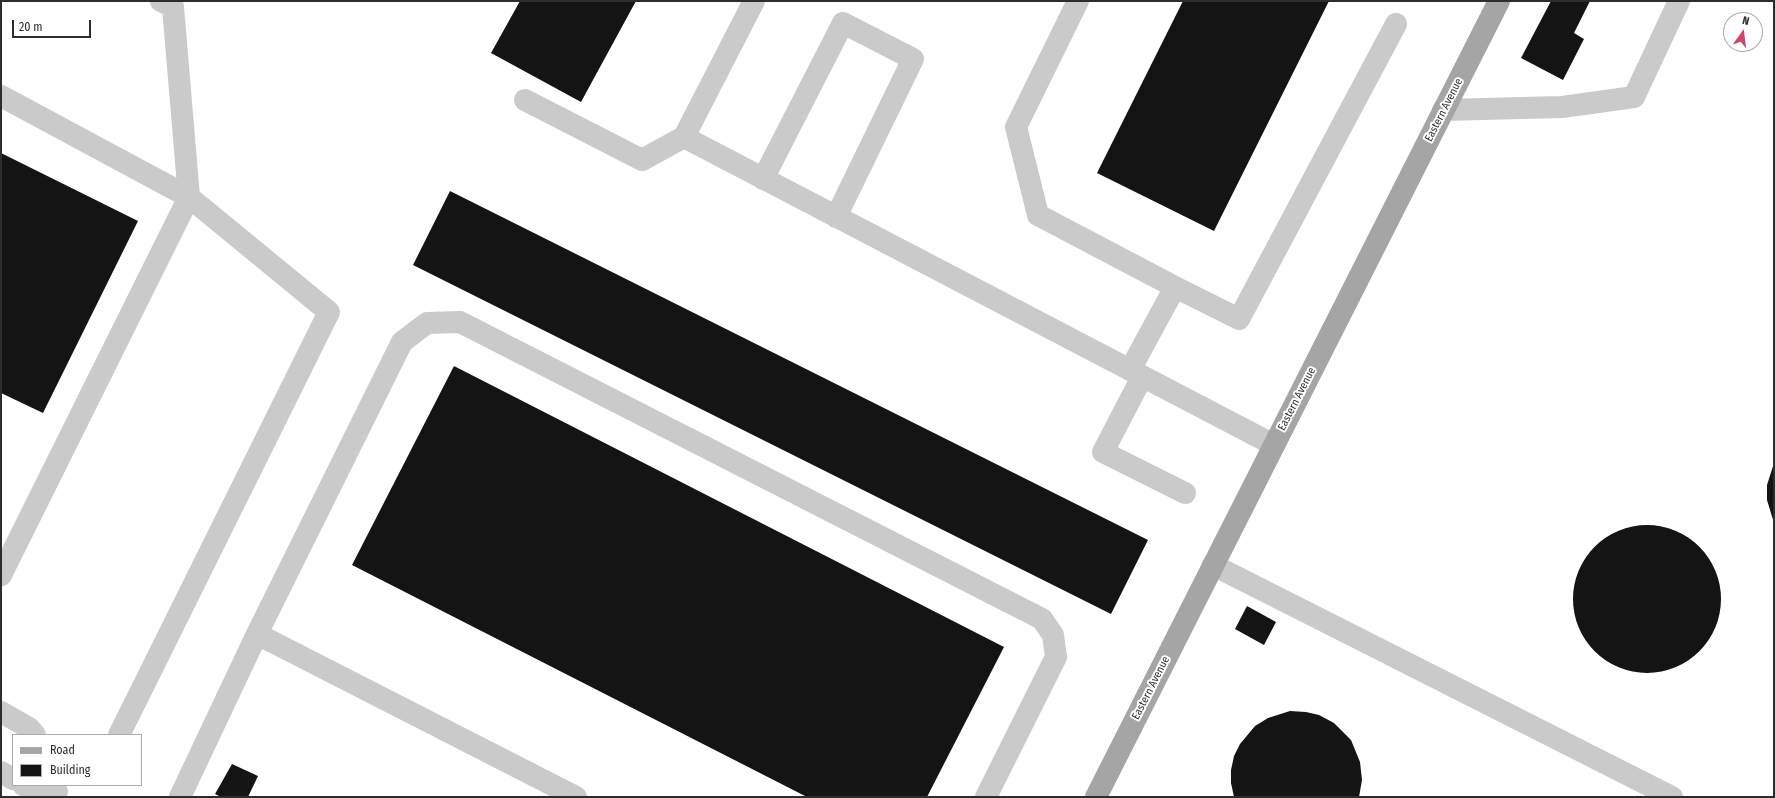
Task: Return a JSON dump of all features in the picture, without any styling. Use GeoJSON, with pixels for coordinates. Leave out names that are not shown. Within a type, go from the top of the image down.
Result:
{"type":"FeatureCollection","features":[{"type":"Feature","properties":{"kind":"main road","name":"Eastern Avenue"},"geometry":{"type":"LineString","coordinates":[[1096,797],[1499,1]]}},
{"type":"Feature","properties":{"kind":"lane"},"geometry":{"type":"LineString","coordinates":[[1,575],[189,197],[173,7],[161,1]]}},
{"type":"Feature","properties":{"kind":"lane"},"geometry":{"type":"LineString","coordinates":[[525,100],[642,160],[684,137],[754,1]]}},
{"type":"Feature","properties":{"kind":"lane"},"geometry":{"type":"LineString","coordinates":[[1078,1],[1016,127],[1038,215],[1239,319],[1396,24]]}},
{"type":"Feature","properties":{"kind":"lane"},"geometry":{"type":"LineString","coordinates":[[1443,110],[1562,107],[1634,97],[1679,1]]}},
{"type":"Feature","properties":{"kind":"lane"},"geometry":{"type":"LineString","coordinates":[[763,179],[844,22],[913,59],[836,217]]}},
{"type":"Feature","properties":{"kind":"lane"},"geometry":{"type":"LineString","coordinates":[[1,96],[189,197],[329,312],[119,734]]}},
{"type":"Feature","properties":{"kind":"lane"},"geometry":{"type":"LineString","coordinates":[[684,137],[1274,445]]}},
{"type":"Feature","properties":{"kind":"lane"},"geometry":{"type":"LineString","coordinates":[[1175,287],[1136,373],[1103,452],[1185,493]]}},
{"type":"Feature","properties":{"kind":"lane"},"geometry":{"type":"LineString","coordinates":[[180,797],[257,634],[402,342],[427,323],[460,322],[1042,620],[1053,635],[1056,657],[986,797]]}},
{"type":"Feature","properties":{"kind":"lane"},"geometry":{"type":"LineString","coordinates":[[1214,565],[1672,797]]}},
{"type":"Feature","properties":{"kind":"lane"},"geometry":{"type":"LineString","coordinates":[[257,634],[576,797]]}},
{"type":"Feature","properties":{"kind":"lane"},"geometry":{"type":"LineString","coordinates":[[1,712],[29,728],[34,734]]}},
{"type":"Feature","properties":{"kind":"lane"},"geometry":{"type":"LineString","coordinates":[[1,772],[12,778]]}},
{"type":"Feature","properties":{"kind":"lane"},"geometry":{"type":"LineString","coordinates":[[26,786],[43,793],[57,791]]}},
{"type":"Feature","properties":{"kind":"building"},"geometry":{"type":"Polygon","coordinates":[[[520,1],[636,1],[581,102],[491,53],[520,1]]]}},
{"type":"Feature","properties":{"kind":"building"},"geometry":{"type":"Polygon","coordinates":[[[1183,1],[1329,1],[1214,231],[1097,173],[1183,1]]]}},
{"type":"Feature","properties":{"kind":"building"},"geometry":{"type":"Polygon","coordinates":[[[1551,1],[1590,1],[1574,33],[1584,39],[1563,80],[1521,58],[1551,1]]]}},
{"type":"Feature","properties":{"kind":"building"},"geometry":{"type":"Polygon","coordinates":[[[1,153],[138,221],[43,413],[1,393],[1,153]]]}},
{"type":"Feature","properties":{"kind":"building"},"geometry":{"type":"Polygon","coordinates":[[[450,191],[1148,540],[1111,614],[413,265],[450,191]]]}},
{"type":"Feature","properties":{"kind":"building"},"geometry":{"type":"Polygon","coordinates":[[[454,366],[1004,647],[927,797],[807,797],[352,565],[454,366]]]}},
{"type":"Feature","properties":{"kind":"building"},"geometry":{"type":"Polygon","coordinates":[[[1774,463],[1774,523],[1767,500],[1767,485],[1774,463]]]}},
{"type":"Feature","properties":{"kind":"building"},"geometry":{"type":"Polygon","coordinates":[[[1647,525],[1661,527],[1682,534],[1694,542],[1704,552],[1715,571],[1721,599],[1719,613],[1712,634],[1704,646],[1694,656],[1675,667],[1647,673],[1633,671],[1612,664],[1600,656],[1590,646],[1579,627],[1573,599],[1575,585],[1582,564],[1590,552],[1600,542],[1619,531],[1647,525]]]}},
{"type":"Feature","properties":{"kind":"building"},"geometry":{"type":"Polygon","coordinates":[[[1247,606],[1276,622],[1264,645],[1235,629],[1247,606]]]}},
{"type":"Feature","properties":{"kind":"building"},"geometry":{"type":"Polygon","coordinates":[[[1290,711],[1319,715],[1334,723],[1351,740],[1360,762],[1362,780],[1359,797],[1234,797],[1231,783],[1231,770],[1234,756],[1240,744],[1255,726],[1268,718],[1290,711]]]}},
{"type":"Feature","properties":{"kind":"building"},"geometry":{"type":"Polygon","coordinates":[[[232,764],[258,776],[248,797],[221,797],[215,794],[232,764]]]}}]}
